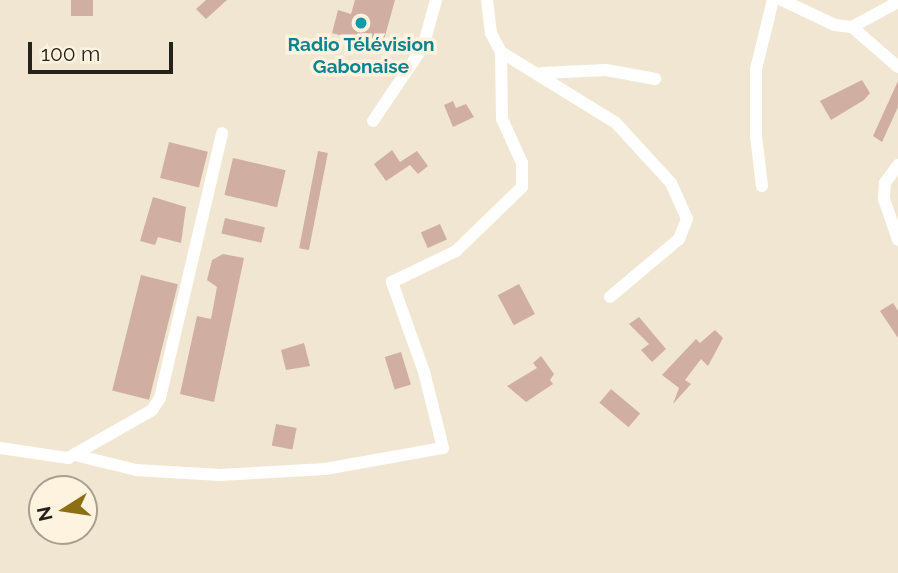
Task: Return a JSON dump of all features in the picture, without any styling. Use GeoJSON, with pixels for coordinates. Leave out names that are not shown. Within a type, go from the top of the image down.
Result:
{"type":"FeatureCollection","features":[{"type":"Feature","properties":{"kind":"street"},"geometry":{"type":"LineString","coordinates":[[373,121],[423,47],[436,0]]}},
{"type":"Feature","properties":{"kind":"street"},"geometry":{"type":"LineString","coordinates":[[75,455],[136,470],[220,475],[325,469],[443,448],[424,372],[392,282],[456,251],[522,187],[522,163],[502,119],[501,52],[491,33],[487,0]]}},
{"type":"Feature","properties":{"kind":"street"},"geometry":{"type":"LineString","coordinates":[[762,186],[756,136],[756,69],[773,0]]}},
{"type":"Feature","properties":{"kind":"street"},"geometry":{"type":"LineString","coordinates":[[782,0],[835,25],[852,27],[898,67]]}},
{"type":"Feature","properties":{"kind":"street"},"geometry":{"type":"LineString","coordinates":[[852,27],[898,2]]}},
{"type":"Feature","properties":{"kind":"street"},"geometry":{"type":"LineString","coordinates":[[501,52],[542,73],[616,123],[646,152],[671,183],[687,219],[679,239],[610,297]]}},
{"type":"Feature","properties":{"kind":"street"},"geometry":{"type":"LineString","coordinates":[[542,73],[606,70],[656,79]]}},
{"type":"Feature","properties":{"kind":"street"},"geometry":{"type":"LineString","coordinates":[[0,448],[68,458],[152,410],[160,398],[222,133]]}},
{"type":"Feature","properties":{"kind":"street"},"geometry":{"type":"LineString","coordinates":[[898,166],[885,183],[884,199],[898,240]]}},
{"type":"Feature","properties":{"kind":"building"},"geometry":{"type":"Polygon","coordinates":[[[71,0],[93,0],[93,16],[71,16],[71,0]]]}},
{"type":"Feature","properties":{"kind":"building"},"geometry":{"type":"Polygon","coordinates":[[[206,0],[227,0],[206,19],[196,9],[206,0]]]}},
{"type":"Feature","properties":{"kind":"building","name":"Radio Télévision Gabonaise"},"geometry":{"type":"Polygon","coordinates":[[[355,0],[395,0],[382,47],[332,33],[338,10],[351,14],[355,0]]]}},
{"type":"Feature","properties":{"kind":"building"},"geometry":{"type":"Polygon","coordinates":[[[862,80],[870,93],[864,100],[831,120],[820,101],[862,80]]]}},
{"type":"Feature","properties":{"kind":"building"},"geometry":{"type":"Polygon","coordinates":[[[898,81],[898,107],[882,142],[873,136],[898,81]]]}},
{"type":"Feature","properties":{"kind":"building"},"geometry":{"type":"Polygon","coordinates":[[[453,101],[456,108],[466,104],[474,117],[453,127],[444,105],[453,101]]]}},
{"type":"Feature","properties":{"kind":"building"},"geometry":{"type":"Polygon","coordinates":[[[169,142],[208,152],[199,188],[160,178],[169,142]]]}},
{"type":"Feature","properties":{"kind":"building"},"geometry":{"type":"Polygon","coordinates":[[[392,150],[400,162],[417,151],[428,166],[418,174],[410,165],[386,181],[374,164],[392,150]]]}},
{"type":"Feature","properties":{"kind":"building"},"geometry":{"type":"Polygon","coordinates":[[[318,151],[328,153],[309,250],[299,248],[318,151]]]}},
{"type":"Feature","properties":{"kind":"building"},"geometry":{"type":"Polygon","coordinates":[[[233,158],[286,170],[277,207],[224,195],[233,158]]]}},
{"type":"Feature","properties":{"kind":"building"},"geometry":{"type":"Polygon","coordinates":[[[153,197],[186,207],[181,243],[158,237],[155,245],[140,241],[153,197]]]}},
{"type":"Feature","properties":{"kind":"building"},"geometry":{"type":"Polygon","coordinates":[[[225,218],[265,227],[261,243],[221,234],[225,218]]]}},
{"type":"Feature","properties":{"kind":"building"},"geometry":{"type":"Polygon","coordinates":[[[440,224],[447,240],[428,248],[421,233],[440,224]]]}},
{"type":"Feature","properties":{"kind":"building"},"geometry":{"type":"Polygon","coordinates":[[[223,254],[244,258],[214,402],[180,394],[197,316],[211,319],[217,287],[207,280],[212,260],[223,254]]]}},
{"type":"Feature","properties":{"kind":"building"},"geometry":{"type":"Polygon","coordinates":[[[141,275],[178,284],[149,400],[112,390],[141,275]]]}},
{"type":"Feature","properties":{"kind":"building"},"geometry":{"type":"Polygon","coordinates":[[[519,284],[535,314],[514,325],[498,295],[519,284]]]}},
{"type":"Feature","properties":{"kind":"building"},"geometry":{"type":"Polygon","coordinates":[[[893,303],[898,311],[898,338],[880,311],[893,303]]]}},
{"type":"Feature","properties":{"kind":"building"},"geometry":{"type":"Polygon","coordinates":[[[639,317],[666,349],[652,362],[641,350],[649,344],[629,324],[639,317]]]}},
{"type":"Feature","properties":{"kind":"building"},"geometry":{"type":"Polygon","coordinates":[[[715,330],[723,338],[708,366],[701,359],[685,380],[691,384],[673,404],[679,388],[662,375],[696,339],[700,343],[715,330]]]}},
{"type":"Feature","properties":{"kind":"building"},"geometry":{"type":"Polygon","coordinates":[[[304,343],[310,366],[286,370],[281,350],[304,343]]]}},
{"type":"Feature","properties":{"kind":"building"},"geometry":{"type":"Polygon","coordinates":[[[401,352],[411,385],[395,389],[385,357],[401,352]]]}},
{"type":"Feature","properties":{"kind":"building"},"geometry":{"type":"Polygon","coordinates":[[[541,356],[554,374],[550,380],[553,384],[526,402],[507,386],[537,368],[533,363],[541,356]]]}},
{"type":"Feature","properties":{"kind":"building"},"geometry":{"type":"Polygon","coordinates":[[[611,389],[640,413],[629,427],[599,403],[611,389]]]}},
{"type":"Feature","properties":{"kind":"building"},"geometry":{"type":"Polygon","coordinates":[[[276,424],[297,428],[292,450],[272,446],[276,424]]]}},
{"type":"Feature","properties":{"kind":"place","name":"Radio Télévision Gabonaise"},"geometry":{"type":"Point","coordinates":[361,23]}}]}
